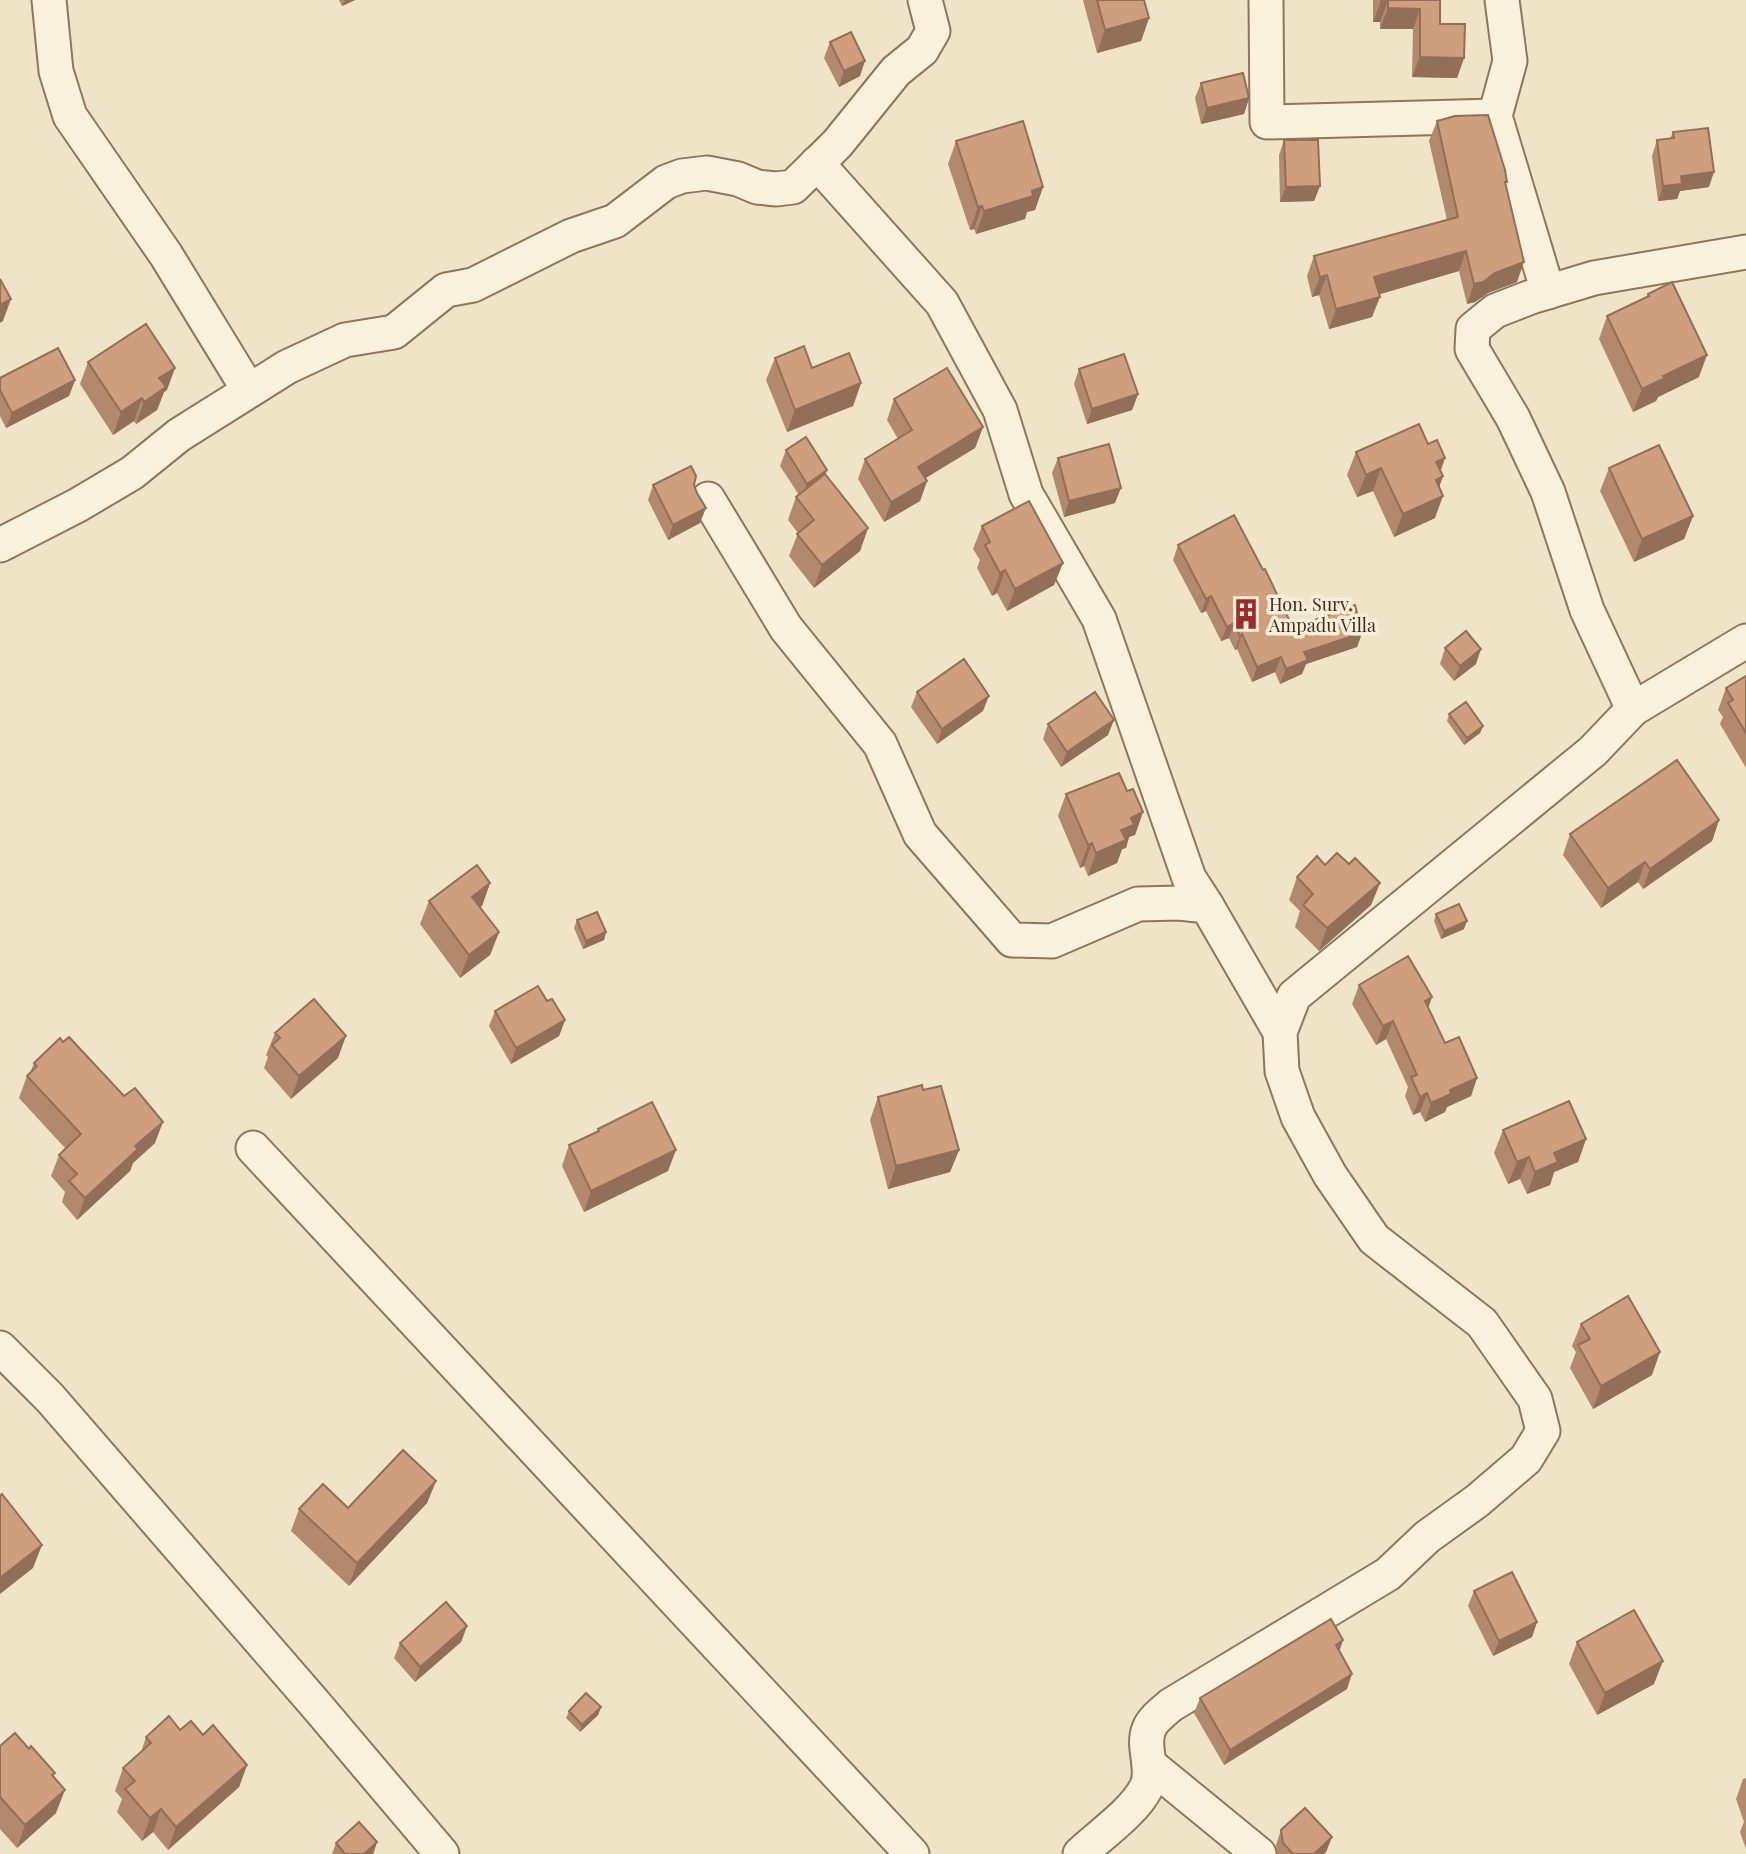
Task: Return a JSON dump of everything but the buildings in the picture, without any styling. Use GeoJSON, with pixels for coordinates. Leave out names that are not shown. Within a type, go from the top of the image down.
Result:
{"type":"FeatureCollection","features":[{"type":"Feature","properties":{"kind":"street"},"geometry":{"type":"LineString","coordinates":[[49,0],[56,71],[71,116],[166,255],[248,389]]}},
{"type":"Feature","properties":{"kind":"street"},"geometry":{"type":"LineString","coordinates":[[0,545],[132,474],[180,435],[286,367],[345,340],[394,332],[446,290],[473,285],[571,236],[615,220],[666,182],[682,176],[707,173],[776,190],[793,187],[837,144],[896,71],[922,50],[933,31],[925,0]]}},
{"type":"Feature","properties":{"kind":"street"},"geometry":{"type":"LineString","coordinates":[[1266,0],[1268,122],[1495,116]]}},
{"type":"Feature","properties":{"kind":"street"},"geometry":{"type":"LineString","coordinates":[[1502,0],[1510,61],[1495,116],[1548,292]]}},
{"type":"Feature","properties":{"kind":"street"},"geometry":{"type":"LineString","coordinates":[[817,163],[942,303],[1000,411],[1026,494],[1099,620],[1189,878],[1280,1032]]}},
{"type":"Feature","properties":{"kind":"street"},"geometry":{"type":"LineString","coordinates":[[1633,709],[1587,610],[1548,492],[1513,418],[1472,349],[1472,329],[1495,311],[1594,278],[1746,251]]}},
{"type":"Feature","properties":{"kind":"street"},"geometry":{"type":"LineString","coordinates":[[708,499],[786,628],[880,744],[920,834],[1012,940],[1052,941],[1138,904],[1179,903],[1207,906]]}},
{"type":"Feature","properties":{"kind":"street"},"geometry":{"type":"LineString","coordinates":[[1080,1854],[1136,1803],[1148,1786],[1149,1764],[1144,1748],[1149,1727],[1171,1704],[1388,1574],[1427,1537],[1477,1502],[1527,1459],[1543,1431],[1535,1399],[1482,1323],[1374,1239],[1330,1175],[1298,1117],[1282,1071],[1280,1032],[1294,996],[1593,751],[1633,709],[1746,641]]}},
{"type":"Feature","properties":{"kind":"street"},"geometry":{"type":"LineString","coordinates":[[253,1148],[912,1854]]}},
{"type":"Feature","properties":{"kind":"street"},"geometry":{"type":"LineString","coordinates":[[0,1348],[50,1398],[317,1704],[442,1854]]}},
{"type":"Feature","properties":{"kind":"street"},"geometry":{"type":"LineString","coordinates":[[1149,1764],[1259,1854]]}},
{"type":"Feature","properties":{"kind":"place","name":"Hon. Surv. Ampadu Villa"},"geometry":{"type":"Point","coordinates":[1246,614]}}]}
